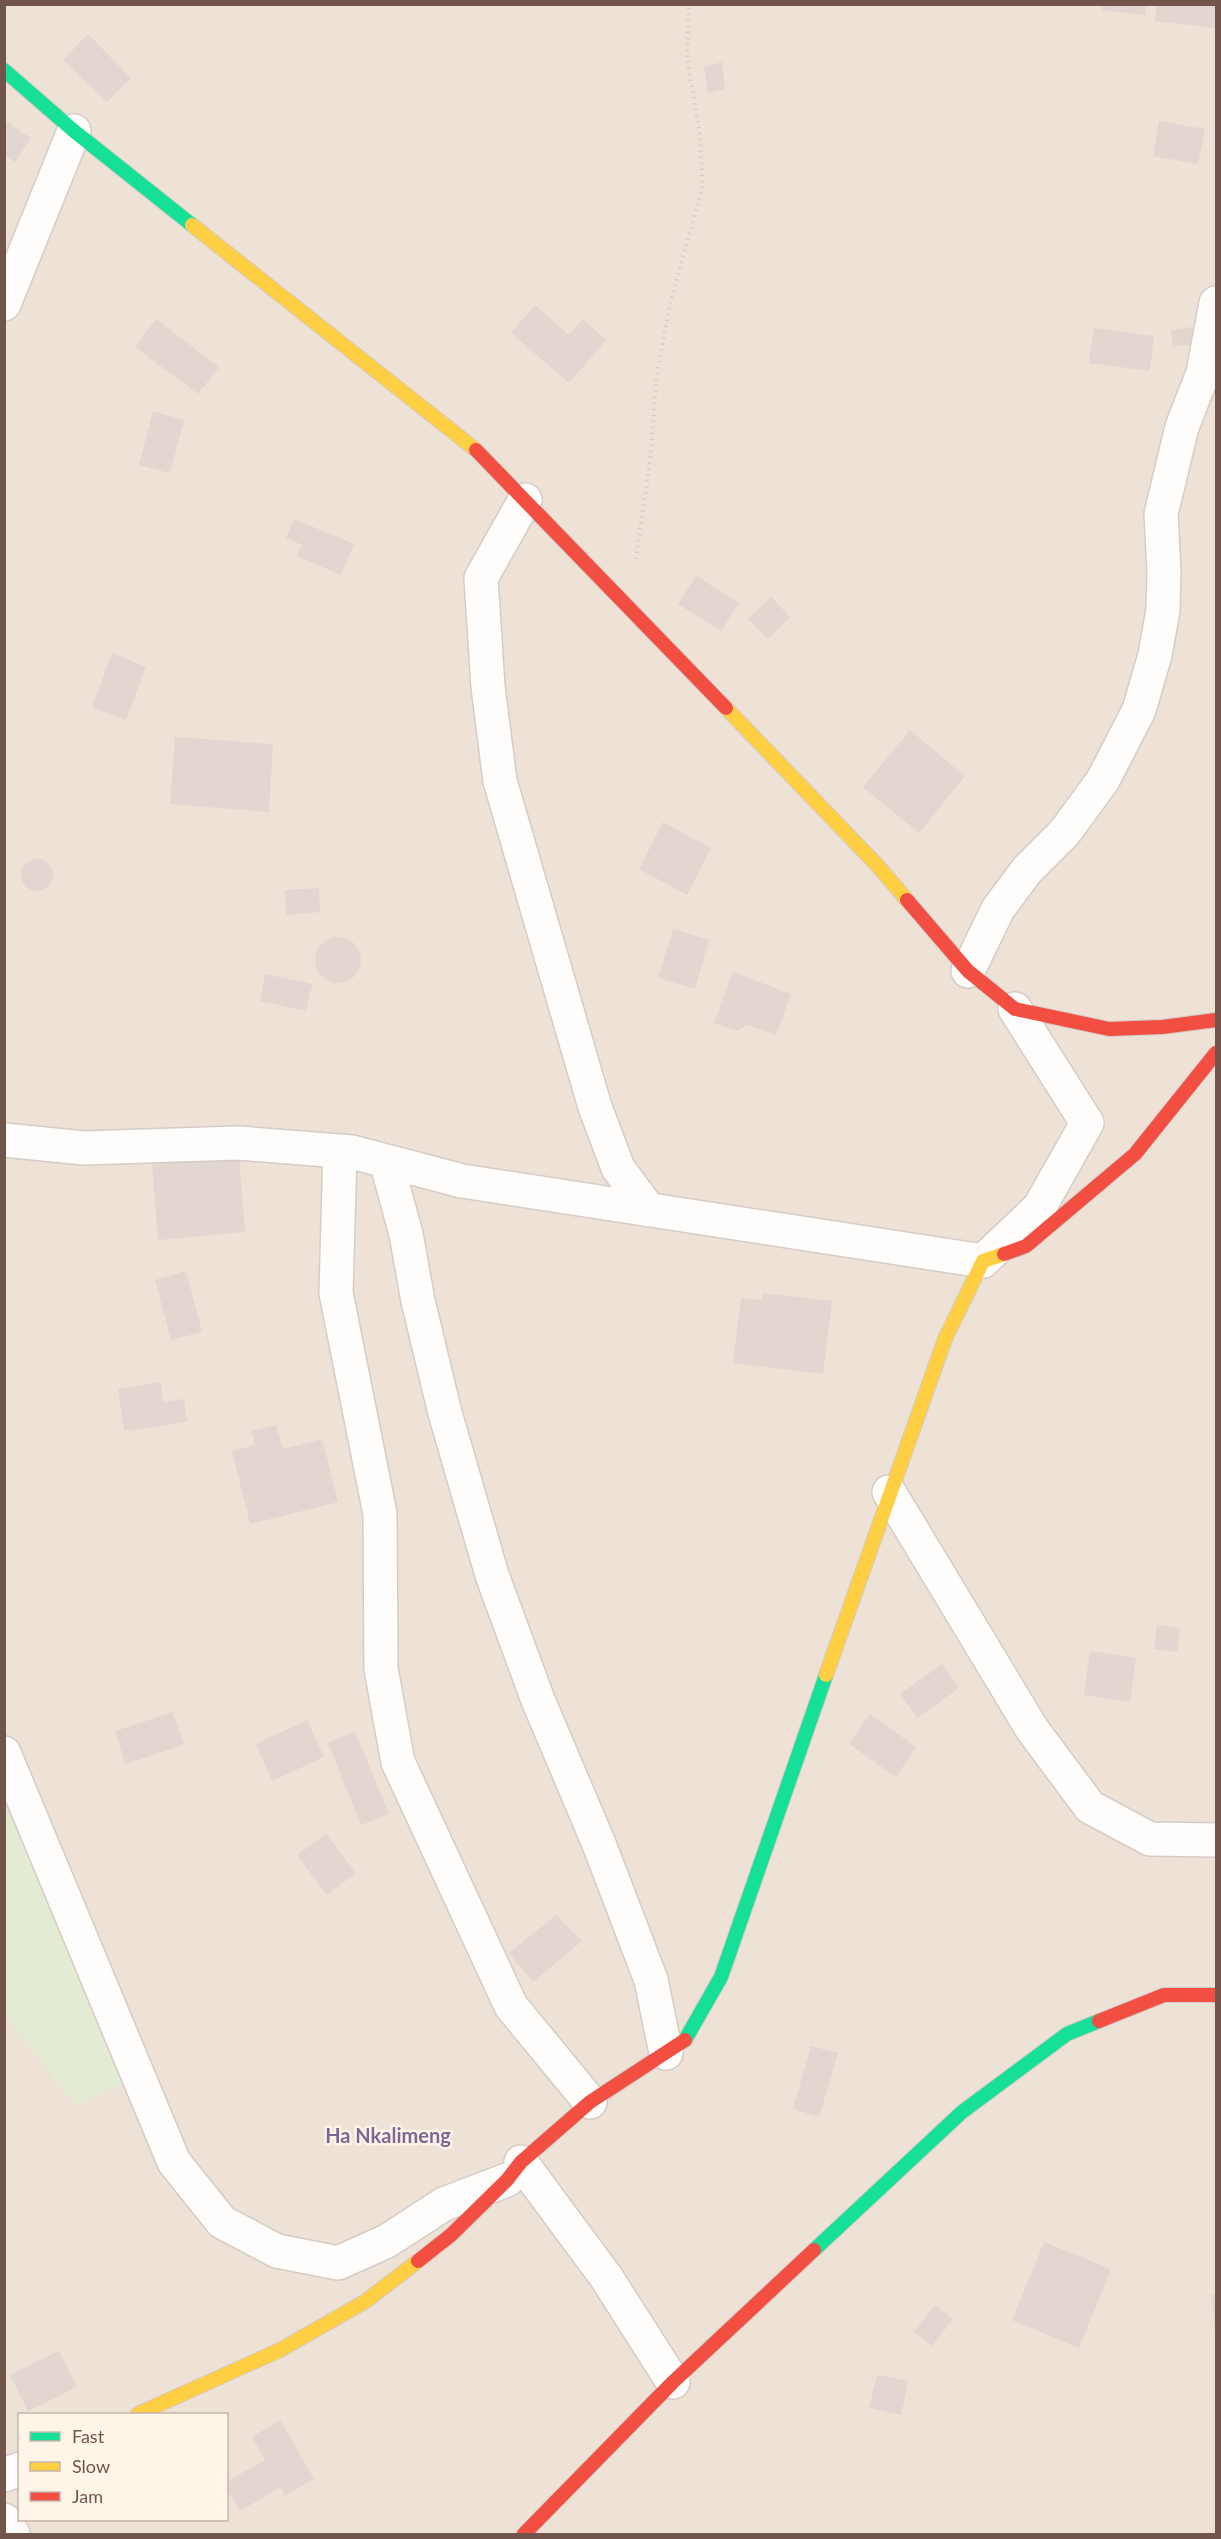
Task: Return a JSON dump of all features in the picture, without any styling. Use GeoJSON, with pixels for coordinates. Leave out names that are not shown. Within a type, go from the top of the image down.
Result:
{"type":"FeatureCollection","features":[{"type":"Feature","properties":{"kind":"street"},"geometry":{"type":"LineString","coordinates":[[4,70],[74,131],[480,453],[876,865],[968,971],[1015,1009],[1087,1123],[1039,1208],[983,1261],[945,1339],[889,1492],[721,1977],[686,2039],[590,2103],[514,2171],[451,2235],[366,2301],[280,2350],[142,2413]]}},
{"type":"Feature","properties":{"kind":"street"},"geometry":{"type":"LineString","coordinates":[[4,303],[74,131]]}},
{"type":"Feature","properties":{"kind":"street"},"geometry":{"type":"LineString","coordinates":[[968,971],[998,909],[1027,870],[1065,832],[1103,780],[1139,710],[1155,655],[1163,610],[1164,570],[1161,514],[1182,427],[1203,374],[1216,303]]}},
{"type":"Feature","properties":{"kind":"street"},"geometry":{"type":"LineString","coordinates":[[525,500],[481,578],[488,687],[500,781],[595,1107],[618,1168],[649,1210]]}},
{"type":"Feature","properties":{"kind":"street"},"geometry":{"type":"LineString","coordinates":[[1015,1009],[1110,1029],[1162,1027],[1216,1020]]}},
{"type":"Feature","properties":{"kind":"street"},"geometry":{"type":"LineString","coordinates":[[4,1140],[84,1148],[238,1143],[340,1151],[462,1182],[983,1261],[1026,1246],[1135,1154],[1216,1053]]}},
{"type":"Feature","properties":{"kind":"street"},"geometry":{"type":"LineString","coordinates":[[340,1151],[336,1293],[380,1514],[381,1669],[398,1762],[511,2006],[590,2103]]}},
{"type":"Feature","properties":{"kind":"street"},"geometry":{"type":"LineString","coordinates":[[386,1161],[406,1234],[418,1301],[445,1413],[492,1575],[538,1700],[599,1844],[651,1980],[666,2052]]}},
{"type":"Feature","properties":{"kind":"street"},"geometry":{"type":"LineString","coordinates":[[889,1492],[1032,1729],[1090,1807],[1150,1839],[1216,1840]]}},
{"type":"Feature","properties":{"kind":"street"},"geometry":{"type":"LineString","coordinates":[[4,1753],[174,2162],[222,2222],[277,2251],[338,2264],[387,2241],[444,2204],[514,2171]]}},
{"type":"Feature","properties":{"kind":"street"},"geometry":{"type":"LineString","coordinates":[[524,2535],[673,2382],[962,2112],[1067,2034],[1164,1995],[1216,1995]]}},
{"type":"Feature","properties":{"kind":"street"},"geometry":{"type":"LineString","coordinates":[[514,2171],[606,2277],[673,2382]]}},
{"type":"Feature","properties":{"kind":"street"},"geometry":{"type":"LineString","coordinates":[[4,2520],[13,2535]]}},
{"type":"Feature","properties":{"kind":"path"},"geometry":{"type":"LineString","coordinates":[[629,610],[651,453],[656,380],[670,303],[703,186],[699,129],[687,58],[689,4]]}},
{"type":"Feature","properties":{"kind":"shaded area"},"geometry":{"type":"Polygon","coordinates":[[[5,5],[1216,5],[1216,2534],[5,2534],[5,5]]]}},
{"type":"Feature","properties":{"kind":"green space"},"geometry":{"type":"Polygon","coordinates":[[[4,1801],[127,2082],[75,2106],[5,2015],[4,1801]]]}},
{"type":"Feature","properties":{"kind":"building"},"geometry":{"type":"Polygon","coordinates":[[[1103,4],[1146,4],[1145,15],[1102,10],[1103,4]]]}},
{"type":"Feature","properties":{"kind":"building"},"geometry":{"type":"Polygon","coordinates":[[[1157,4],[1216,4],[1216,28],[1155,21],[1157,4]]]}},
{"type":"Feature","properties":{"kind":"building"},"geometry":{"type":"Polygon","coordinates":[[[88,34],[131,78],[107,102],[63,60],[88,34]]]}},
{"type":"Feature","properties":{"kind":"building"},"geometry":{"type":"Polygon","coordinates":[[[722,62],[725,89],[708,93],[704,67],[722,62]]]}},
{"type":"Feature","properties":{"kind":"building"},"geometry":{"type":"Polygon","coordinates":[[[4,120],[31,138],[15,162],[4,155],[4,120]]]}},
{"type":"Feature","properties":{"kind":"building"},"geometry":{"type":"Polygon","coordinates":[[[1159,121],[1205,129],[1198,164],[1153,156],[1159,121]]]}},
{"type":"Feature","properties":{"kind":"building"},"geometry":{"type":"Polygon","coordinates":[[[535,305],[569,335],[583,319],[606,340],[569,383],[511,333],[535,305]]]}},
{"type":"Feature","properties":{"kind":"building"},"geometry":{"type":"Polygon","coordinates":[[[156,319],[219,367],[198,394],[135,347],[156,319]]]}},
{"type":"Feature","properties":{"kind":"building"},"geometry":{"type":"Polygon","coordinates":[[[1192,327],[1193,344],[1173,347],[1171,330],[1192,327]]]}},
{"type":"Feature","properties":{"kind":"building"},"geometry":{"type":"Polygon","coordinates":[[[1094,328],[1154,336],[1150,371],[1089,363],[1094,328]]]}},
{"type":"Feature","properties":{"kind":"building"},"geometry":{"type":"Polygon","coordinates":[[[153,411],[184,420],[170,473],[139,465],[153,411]]]}},
{"type":"Feature","properties":{"kind":"building"},"geometry":{"type":"Polygon","coordinates":[[[294,519],[354,544],[341,575],[297,556],[302,545],[286,538],[294,519]]]}},
{"type":"Feature","properties":{"kind":"building"},"geometry":{"type":"Polygon","coordinates":[[[696,576],[739,603],[721,631],[678,604],[696,576]]]}},
{"type":"Feature","properties":{"kind":"building"},"geometry":{"type":"Polygon","coordinates":[[[771,597],[790,617],[768,639],[748,619],[771,597]]]}},
{"type":"Feature","properties":{"kind":"building"},"geometry":{"type":"Polygon","coordinates":[[[112,653],[146,667],[126,720],[92,707],[112,653]]]}},
{"type":"Feature","properties":{"kind":"building"},"geometry":{"type":"Polygon","coordinates":[[[910,730],[965,776],[919,833],[863,787],[910,730]]]}},
{"type":"Feature","properties":{"kind":"building"},"geometry":{"type":"Polygon","coordinates":[[[175,737],[273,744],[269,812],[170,804],[175,737]]]}},
{"type":"Feature","properties":{"kind":"building"},"geometry":{"type":"Polygon","coordinates":[[[663,822],[711,848],[687,895],[639,869],[663,822]]]}},
{"type":"Feature","properties":{"kind":"building"},"geometry":{"type":"Polygon","coordinates":[[[37,859],[48,864],[53,875],[48,886],[37,891],[26,886],[21,875],[26,864],[37,859]]]}},
{"type":"Feature","properties":{"kind":"building"},"geometry":{"type":"Polygon","coordinates":[[[319,888],[320,912],[286,915],[285,890],[319,888]]]}},
{"type":"Feature","properties":{"kind":"building"},"geometry":{"type":"Polygon","coordinates":[[[673,929],[709,940],[695,989],[658,978],[673,929]]]}},
{"type":"Feature","properties":{"kind":"building"},"geometry":{"type":"Polygon","coordinates":[[[338,937],[354,944],[361,960],[354,976],[338,983],[322,976],[315,960],[322,944],[338,937]]]}},
{"type":"Feature","properties":{"kind":"building"},"geometry":{"type":"Polygon","coordinates":[[[733,972],[791,994],[776,1035],[747,1025],[737,1031],[714,1023],[733,972]]]}},
{"type":"Feature","properties":{"kind":"building"},"geometry":{"type":"Polygon","coordinates":[[[265,974],[312,984],[306,1011],[260,1001],[265,974]]]}},
{"type":"Feature","properties":{"kind":"building"},"geometry":{"type":"Polygon","coordinates":[[[239,1156],[245,1232],[158,1240],[152,1163],[239,1156]]]}},
{"type":"Feature","properties":{"kind":"building"},"geometry":{"type":"Polygon","coordinates":[[[186,1271],[202,1332],[171,1340],[155,1280],[186,1271]]]}},
{"type":"Feature","properties":{"kind":"building"},"geometry":{"type":"Polygon","coordinates":[[[763,1293],[832,1301],[823,1374],[733,1363],[741,1298],[762,1300],[763,1293]]]}},
{"type":"Feature","properties":{"kind":"building"},"geometry":{"type":"Polygon","coordinates":[[[161,1382],[163,1402],[184,1399],[187,1422],[124,1431],[118,1389],[161,1382]]]}},
{"type":"Feature","properties":{"kind":"building"},"geometry":{"type":"Polygon","coordinates":[[[276,1425],[283,1449],[322,1439],[338,1502],[250,1524],[232,1451],[255,1445],[251,1431],[276,1425]]]}},
{"type":"Feature","properties":{"kind":"building"},"geometry":{"type":"Polygon","coordinates":[[[1157,1625],[1180,1628],[1177,1652],[1154,1649],[1157,1625]]]}},
{"type":"Feature","properties":{"kind":"building"},"geometry":{"type":"Polygon","coordinates":[[[1090,1651],[1136,1658],[1130,1702],[1084,1695],[1090,1651]]]}},
{"type":"Feature","properties":{"kind":"building"},"geometry":{"type":"Polygon","coordinates":[[[942,1664],[959,1688],[917,1718],[900,1694],[942,1664]]]}},
{"type":"Feature","properties":{"kind":"building"},"geometry":{"type":"Polygon","coordinates":[[[173,1712],[184,1745],[125,1764],[115,1731],[173,1712]]]}},
{"type":"Feature","properties":{"kind":"building"},"geometry":{"type":"Polygon","coordinates":[[[870,1714],[916,1747],[896,1777],[849,1744],[870,1714]]]}},
{"type":"Feature","properties":{"kind":"building"},"geometry":{"type":"Polygon","coordinates":[[[307,1720],[324,1757],[272,1781],[256,1744],[307,1720]]]}},
{"type":"Feature","properties":{"kind":"building"},"geometry":{"type":"Polygon","coordinates":[[[355,1731],[389,1814],[361,1825],[328,1743],[355,1731]]]}},
{"type":"Feature","properties":{"kind":"building"},"geometry":{"type":"Polygon","coordinates":[[[326,1834],[356,1873],[327,1895],[297,1855],[326,1834]]]}},
{"type":"Feature","properties":{"kind":"building"},"geometry":{"type":"Polygon","coordinates":[[[556,1915],[582,1941],[533,1982],[509,1953],[556,1915]]]}},
{"type":"Feature","properties":{"kind":"building"},"geometry":{"type":"Polygon","coordinates":[[[811,2046],[838,2053],[819,2117],[793,2109],[811,2046]]]}},
{"type":"Feature","properties":{"kind":"building"},"geometry":{"type":"Polygon","coordinates":[[[1044,2242],[1111,2269],[1079,2348],[1012,2320],[1044,2242]]]}},
{"type":"Feature","properties":{"kind":"building"},"geometry":{"type":"Polygon","coordinates":[[[1216,2294],[1216,2333],[1215,2333],[1211,2295],[1216,2294]]]}},
{"type":"Feature","properties":{"kind":"building"},"geometry":{"type":"Polygon","coordinates":[[[935,2305],[953,2319],[932,2346],[914,2332],[935,2305]]]}},
{"type":"Feature","properties":{"kind":"building"},"geometry":{"type":"Polygon","coordinates":[[[59,2351],[77,2387],[28,2411],[10,2375],[59,2351]]]}},
{"type":"Feature","properties":{"kind":"building"},"geometry":{"type":"Polygon","coordinates":[[[877,2375],[908,2381],[901,2415],[869,2408],[877,2375]]]}},
{"type":"Feature","properties":{"kind":"building"},"geometry":{"type":"Polygon","coordinates":[[[280,2420],[314,2479],[285,2496],[281,2487],[240,2511],[228,2491],[228,2481],[265,2460],[252,2437],[280,2420]]]}},
{"type":"Feature","properties":{"kind":"traffic: fast"},"geometry":{"type":"LineString","coordinates":[[4,70],[74,131],[192,225]]}},
{"type":"Feature","properties":{"kind":"traffic: fast"},"geometry":{"type":"LineString","coordinates":[[685,2040],[721,1977],[826,1675]]}},
{"type":"Feature","properties":{"kind":"traffic: fast"},"geometry":{"type":"LineString","coordinates":[[814,2250],[962,2112],[1067,2034],[1099,2021]]}},
{"type":"Feature","properties":{"kind":"traffic: slow"},"geometry":{"type":"LineString","coordinates":[[192,225],[476,450]]}},
{"type":"Feature","properties":{"kind":"traffic: slow"},"geometry":{"type":"LineString","coordinates":[[726,708],[877,865],[907,900]]}},
{"type":"Feature","properties":{"kind":"traffic: slow"},"geometry":{"type":"LineString","coordinates":[[826,1675],[945,1339],[983,1261],[1004,1254]]}},
{"type":"Feature","properties":{"kind":"traffic: slow"},"geometry":{"type":"LineString","coordinates":[[140,2413],[280,2350],[366,2301],[418,2261]]}},
{"type":"Feature","properties":{"kind":"traffic: jam"},"geometry":{"type":"LineString","coordinates":[[476,450],[726,708]]}},
{"type":"Feature","properties":{"kind":"traffic: jam"},"geometry":{"type":"LineString","coordinates":[[907,900],[968,971],[1015,1009],[1109,1029],[1162,1027],[1216,1020]]}},
{"type":"Feature","properties":{"kind":"traffic: jam"},"geometry":{"type":"LineString","coordinates":[[1004,1254],[1026,1246],[1135,1154],[1216,1053]]}},
{"type":"Feature","properties":{"kind":"traffic: jam"},"geometry":{"type":"LineString","coordinates":[[1099,2021],[1164,1995],[1216,1995]]}},
{"type":"Feature","properties":{"kind":"traffic: jam"},"geometry":{"type":"LineString","coordinates":[[418,2261],[451,2235],[507,2180],[521,2162],[590,2102],[685,2040]]}},
{"type":"Feature","properties":{"kind":"traffic: jam"},"geometry":{"type":"LineString","coordinates":[[524,2534],[673,2382],[814,2250]]}},
{"type":"Feature","properties":{"kind":"district","name":"Ha Nkalimeng"},"geometry":{"type":"Point","coordinates":[388,2136]}}]}
